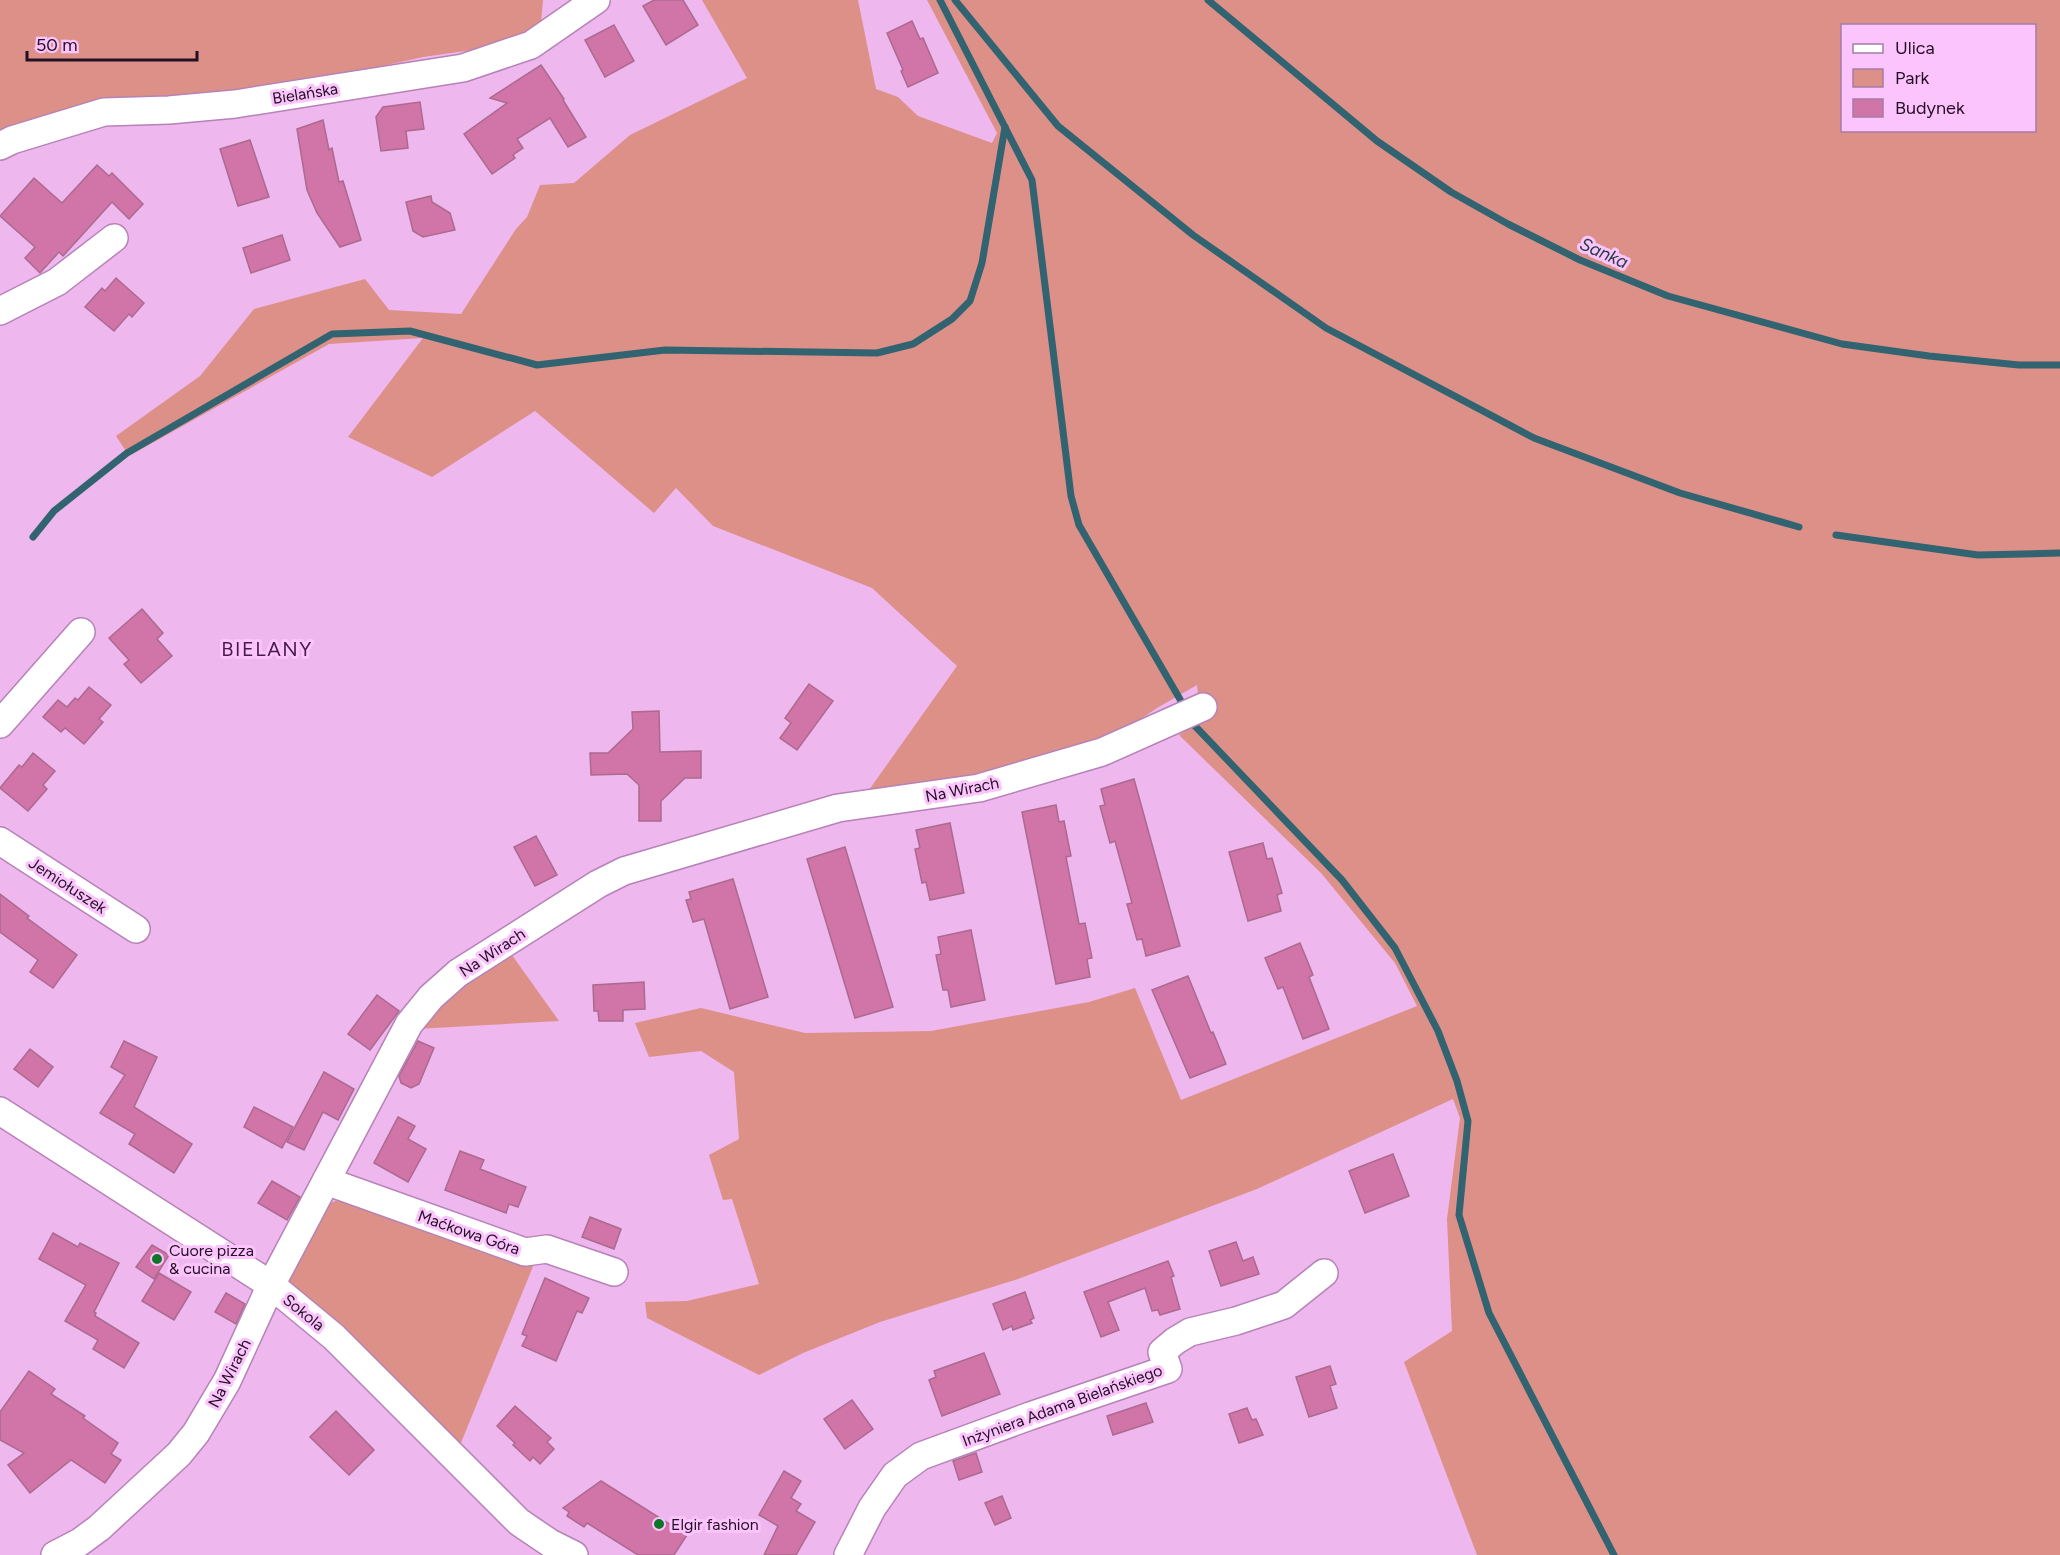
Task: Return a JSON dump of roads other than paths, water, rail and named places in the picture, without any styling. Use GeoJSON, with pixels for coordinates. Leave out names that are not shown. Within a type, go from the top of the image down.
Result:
{"type":"FeatureCollection","features":[{"type":"Feature","properties":{"kind":"street","name":"Bielańska"},"geometry":{"type":"LineString","coordinates":[[0,146],[12,140],[104,112],[169,110],[235,104],[463,68],[531,45],[596,0]]}},
{"type":"Feature","properties":{"kind":"street"},"geometry":{"type":"LineString","coordinates":[[0,311],[57,282],[114,238]]}},
{"type":"Feature","properties":{"kind":"street"},"geometry":{"type":"LineString","coordinates":[[0,724],[81,632]]}},
{"type":"Feature","properties":{"kind":"street","name":"Na Wirach"},"geometry":{"type":"LineString","coordinates":[[56,1555],[80,1542],[99,1527],[179,1454],[196,1434],[227,1381],[271,1285],[409,1024],[431,997],[458,974],[598,884],[624,871],[838,808],[979,788],[1102,752],[1203,707]]}},
{"type":"Feature","properties":{"kind":"street","name":"Jemiołuszek"},"geometry":{"type":"LineString","coordinates":[[0,841],[136,929]]}},
{"type":"Feature","properties":{"kind":"street","name":"Sokola"},"geometry":{"type":"LineString","coordinates":[[0,1111],[271,1285],[334,1337],[519,1522],[550,1543],[574,1555]]}},
{"type":"Feature","properties":{"kind":"street","name":"Maćkowa Góra"},"geometry":{"type":"LineString","coordinates":[[326,1181],[525,1252],[547,1249],[614,1272]]}},
{"type":"Feature","properties":{"kind":"street","name":"Inżyniera Adama Bielańskiego"},"geometry":{"type":"LineString","coordinates":[[848,1555],[872,1508],[895,1475],[921,1456],[1168,1369],[1162,1352],[1175,1341],[1190,1332],[1236,1322],[1284,1305],[1324,1273]]}},
{"type":"Feature","properties":{"kind":"waterway"},"geometry":{"type":"LineString","coordinates":[[940,0],[1032,180],[1071,496],[1079,525],[1181,701]]}},
{"type":"Feature","properties":{"kind":"waterway"},"geometry":{"type":"LineString","coordinates":[[955,0],[1058,126],[1193,235],[1326,328],[1534,438],[1680,493],[1799,527]]}},
{"type":"Feature","properties":{"kind":"waterway","name":"Sanka"},"geometry":{"type":"LineString","coordinates":[[1208,0],[1377,141],[1451,192],[1580,260],[1668,296],[1842,344],[2019,365],[2060,365]]}},
{"type":"Feature","properties":{"kind":"waterway"},"geometry":{"type":"LineString","coordinates":[[33,537],[54,511],[127,453],[332,334],[410,331],[537,365],[665,350],[877,353],[913,344],[952,319],[970,301],[982,263],[1005,127]]}},
{"type":"Feature","properties":{"kind":"waterway"},"geometry":{"type":"LineString","coordinates":[[1836,535],[1978,555],[2060,553]]}},
{"type":"Feature","properties":{"kind":"waterway"},"geometry":{"type":"LineString","coordinates":[[1195,726],[1342,880],[1395,948],[1438,1031],[1457,1081],[1468,1121],[1459,1215],[1489,1313],[1614,1555]]}},
{"type":"Feature","properties":{"kind":"place","name":"Cuore pizza & cucina"},"geometry":{"type":"Point","coordinates":[157,1259]}},
{"type":"Feature","properties":{"kind":"place","name":"Elgir fashion"},"geometry":{"type":"Point","coordinates":[659,1524]}},
{"type":"Feature","properties":{"kind":"district","name":"BIELANY"},"geometry":{"type":"Point","coordinates":[267,649]}}]}
